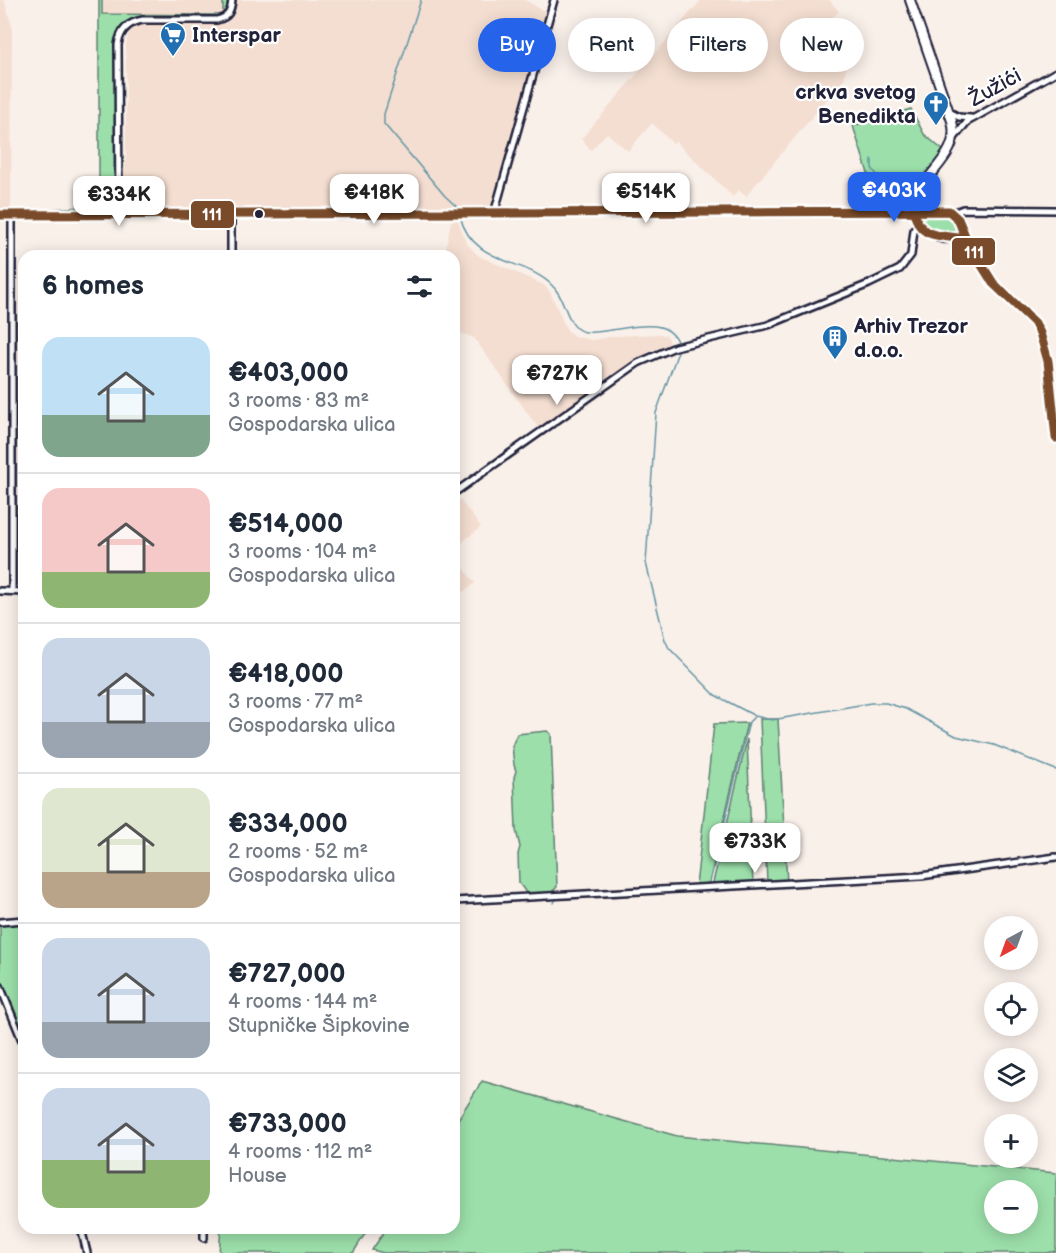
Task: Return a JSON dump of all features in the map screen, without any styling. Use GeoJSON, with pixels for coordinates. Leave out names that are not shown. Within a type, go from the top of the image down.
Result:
{"type":"FeatureCollection","features":[{"type":"Feature","properties":{"kind":"main road"},"geometry":{"type":"LineString","coordinates":[[910,0],[925,38],[955,137],[949,150],[917,196],[914,211],[918,223],[935,236],[961,238],[968,243]]}},
{"type":"Feature","properties":{"kind":"main road"},"geometry":{"type":"LineString","coordinates":[[914,211],[953,213],[968,243],[993,283],[1040,330],[1045,348],[1056,438]]}},
{"type":"Feature","properties":{"kind":"street"},"geometry":{"type":"LineString","coordinates":[[119,215],[118,45],[120,34],[131,23],[143,20],[224,19],[229,14],[232,0]]}},
{"type":"Feature","properties":{"kind":"street"},"geometry":{"type":"LineString","coordinates":[[494,214],[554,0]]}},
{"type":"Feature","properties":{"kind":"street","name":"Žužići"},"geometry":{"type":"LineString","coordinates":[[955,137],[973,118],[1056,72]]}},
{"type":"Feature","properties":{"kind":"street"},"geometry":{"type":"LineString","coordinates":[[948,112],[959,117],[973,118]]}},
{"type":"Feature","properties":{"kind":"street"},"geometry":{"type":"LineString","coordinates":[[953,213],[963,209],[1056,210]]}},
{"type":"Feature","properties":{"kind":"street"},"geometry":{"type":"LineString","coordinates":[[0,215],[914,211]]}},
{"type":"Feature","properties":{"kind":"street"},"geometry":{"type":"LineString","coordinates":[[231,214],[231,250]]}},
{"type":"Feature","properties":{"kind":"street"},"geometry":{"type":"LineString","coordinates":[[12,215],[12,591]]}},
{"type":"Feature","properties":{"kind":"street"},"geometry":{"type":"LineString","coordinates":[[460,489],[638,363],[678,346],[768,325],[900,269],[911,255],[915,226],[918,223]]}},
{"type":"Feature","properties":{"kind":"street"},"geometry":{"type":"LineString","coordinates":[[0,591],[18,591]]}},
{"type":"Feature","properties":{"kind":"street"},"geometry":{"type":"LineString","coordinates":[[460,901],[921,876],[1056,857]]}},
{"type":"Feature","properties":{"kind":"street"},"geometry":{"type":"LineString","coordinates":[[0,922],[18,920]]}},
{"type":"Feature","properties":{"kind":"street"},"geometry":{"type":"LineString","coordinates":[[0,986],[18,1030]]}},
{"type":"Feature","properties":{"kind":"street"},"geometry":{"type":"LineString","coordinates":[[82,1234],[87,1253]]}},
{"type":"Feature","properties":{"kind":"shaded area"},"geometry":{"type":"Polygon","coordinates":[[[0,0],[4,0],[12,26],[11,212],[0,212],[0,0]]]}},
{"type":"Feature","properties":{"kind":"shaded area"},"geometry":{"type":"Polygon","coordinates":[[[102,0],[223,0],[223,14],[102,14],[102,0]]]}},
{"type":"Feature","properties":{"kind":"shaded area"},"geometry":{"type":"Polygon","coordinates":[[[236,0],[525,0],[546,12],[544,18],[478,18],[478,72],[530,72],[492,205],[484,209],[367,211],[242,209],[213,211],[189,208],[134,210],[128,208],[123,198],[126,149],[126,43],[129,32],[141,25],[225,24],[235,13],[236,0]]]}},
{"type":"Feature","properties":{"kind":"shaded area"},"geometry":{"type":"Polygon","coordinates":[[[701,0],[830,0],[839,12],[831,18],[780,18],[780,72],[845,72],[844,79],[746,196],[738,190],[733,197],[676,142],[673,144],[652,123],[628,151],[607,133],[591,150],[581,139],[639,72],[655,72],[655,53],[667,39],[667,72],[768,72],[768,18],[685,18],[701,0]]]}},
{"type":"Feature","properties":{"kind":"shaded area"},"geometry":{"type":"Polygon","coordinates":[[[458,220],[466,243],[479,256],[544,285],[550,292],[567,330],[574,336],[592,340],[615,336],[660,334],[667,336],[670,345],[642,356],[538,428],[474,338],[460,333],[460,250],[445,250],[451,221],[458,220]]]}},
{"type":"Feature","properties":{"kind":"shaded area"},"geometry":{"type":"Polygon","coordinates":[[[460,500],[481,527],[460,544],[460,500]]]}},
{"type":"Feature","properties":{"kind":"shaded area"},"geometry":{"type":"Polygon","coordinates":[[[460,564],[475,583],[460,594],[460,564]]]}},
{"type":"Feature","properties":{"kind":"green space"},"geometry":{"type":"Polygon","coordinates":[[[99,0],[102,0],[102,14],[222,14],[218,18],[143,17],[129,22],[122,28],[116,41],[114,203],[111,207],[49,209],[99,206],[99,0]]]}},
{"type":"Feature","properties":{"kind":"green space"},"geometry":{"type":"Polygon","coordinates":[[[223,0],[229,0],[227,10],[223,14],[223,0]]]}},
{"type":"Feature","properties":{"kind":"green space"},"geometry":{"type":"Polygon","coordinates":[[[911,109],[924,134],[945,152],[906,204],[878,205],[853,126],[911,109]]]}},
{"type":"Feature","properties":{"kind":"green space"},"geometry":{"type":"Polygon","coordinates":[[[927,214],[948,215],[954,220],[960,232],[958,235],[936,233],[920,219],[927,214]]]}},
{"type":"Feature","properties":{"kind":"green space"},"geometry":{"type":"Polygon","coordinates":[[[760,719],[778,719],[787,883],[767,883],[760,719]]]}},
{"type":"Feature","properties":{"kind":"green space"},"geometry":{"type":"Polygon","coordinates":[[[747,723],[709,883],[696,886],[714,724],[747,723]]]}},
{"type":"Feature","properties":{"kind":"green space"},"geometry":{"type":"Polygon","coordinates":[[[547,731],[551,734],[557,887],[550,894],[527,894],[519,883],[518,854],[520,847],[516,830],[514,777],[516,771],[512,746],[517,734],[547,731]]]}},
{"type":"Feature","properties":{"kind":"green space"},"geometry":{"type":"Polygon","coordinates":[[[747,739],[753,885],[712,887],[747,739]]]}},
{"type":"Feature","properties":{"kind":"green space"},"geometry":{"type":"Polygon","coordinates":[[[0,924],[18,924],[18,1023],[0,979],[0,924]]]}},
{"type":"Feature","properties":{"kind":"green space"},"geometry":{"type":"Polygon","coordinates":[[[482,1081],[677,1136],[984,1166],[984,1168],[1056,1173],[1056,1251],[1047,1253],[384,1253],[372,1250],[383,1234],[460,1234],[460,1116],[482,1081]]]}},
{"type":"Feature","properties":{"kind":"green space"},"geometry":{"type":"Polygon","coordinates":[[[221,1234],[365,1234],[353,1253],[219,1253],[221,1234]]]}},
{"type":"Feature","properties":{"kind":"waterway"},"geometry":{"type":"LineString","coordinates":[[421,0],[384,114],[384,124],[459,211]]}},
{"type":"Feature","properties":{"kind":"waterway"},"geometry":{"type":"LineString","coordinates":[[872,159],[872,168],[877,175],[880,190]]}},
{"type":"Feature","properties":{"kind":"waterway"},"geometry":{"type":"LineString","coordinates":[[460,216],[467,233],[478,245],[491,254],[535,273],[548,282],[558,293],[572,322],[580,331],[597,332],[652,326],[663,328],[673,334],[678,345]]}},
{"type":"Feature","properties":{"kind":"waterway"},"geometry":{"type":"LineString","coordinates":[[679,349],[656,413],[646,563],[669,648],[715,695],[755,716],[772,720],[871,703],[886,703],[906,709],[956,736],[994,745],[1056,770]]}},
{"type":"Feature","properties":{"kind":"waterway"},"geometry":{"type":"LineString","coordinates":[[709,886],[749,722],[754,717]]}},
{"type":"Feature","properties":{"kind":"waterway"},"geometry":{"type":"LineString","coordinates":[[557,893],[591,891]]}},
{"type":"Feature","properties":{"kind":"transit line","name":"111"},"geometry":{"type":"LineString","coordinates":[[914,211],[917,221],[926,232],[962,239],[973,251]]}},
{"type":"Feature","properties":{"kind":"transit line","name":"111"},"geometry":{"type":"LineString","coordinates":[[0,215],[949,211],[958,219],[968,243],[993,283],[1035,323],[1040,333],[1048,361],[1056,438]]}},
{"type":"Feature","properties":{"kind":"place","name":"Interspar"},"geometry":{"type":"Point","coordinates":[173,58]}},
{"type":"Feature","properties":{"kind":"place","name":"crkva svetog Benedikta"},"geometry":{"type":"Point","coordinates":[936,127]}},
{"type":"Feature","properties":{"kind":"place","name":"Arhiv Trezor d.o.o."},"geometry":{"type":"Point","coordinates":[835,361]}}]}
